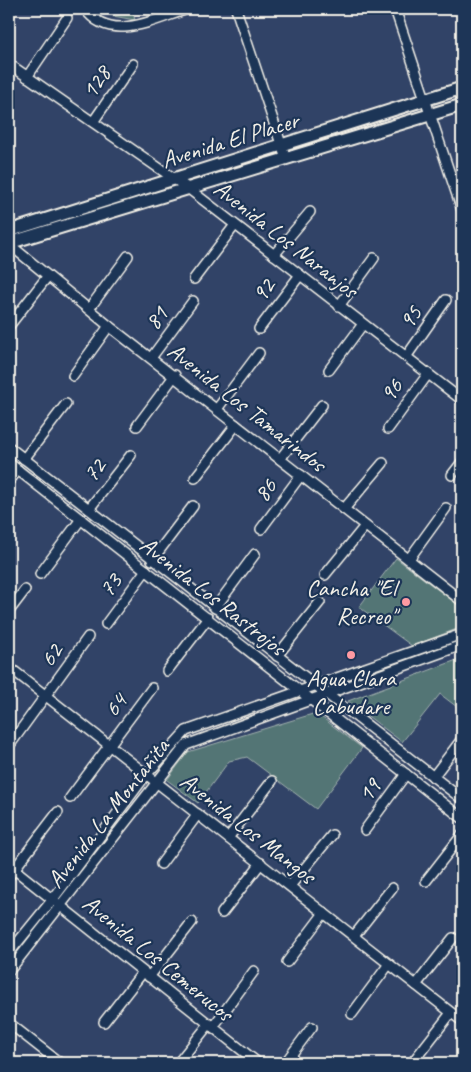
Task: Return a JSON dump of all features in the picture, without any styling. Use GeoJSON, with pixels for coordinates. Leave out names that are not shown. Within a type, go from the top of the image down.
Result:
{"type":"FeatureCollection","features":[{"type":"Feature","properties":{"kind":"street"},"geometry":{"type":"LineString","coordinates":[[86,9],[90,15],[103,24],[124,29],[188,9]]}},
{"type":"Feature","properties":{"kind":"street"},"geometry":{"type":"LineString","coordinates":[[236,9],[286,159]]}},
{"type":"Feature","properties":{"kind":"street"},"geometry":{"type":"LineString","coordinates":[[394,9],[462,210]]}},
{"type":"Feature","properties":{"kind":"street"},"geometry":{"type":"LineString","coordinates":[[27,76],[68,18]]}},
{"type":"Feature","properties":{"kind":"street","name":"Avenida Los Naranjos"},"geometry":{"type":"LineString","coordinates":[[9,64],[189,189],[462,400]]}},
{"type":"Feature","properties":{"kind":"street","name":"128"},"geometry":{"type":"LineString","coordinates":[[93,122],[133,64]]}},
{"type":"Feature","properties":{"kind":"street","name":"Avenida El Placer"},"geometry":{"type":"LineString","coordinates":[[9,231],[462,88]]}},
{"type":"Feature","properties":{"kind":"street","name":"Avenida El Placer"},"geometry":{"type":"LineString","coordinates":[[9,244],[462,105]]}},
{"type":"Feature","properties":{"kind":"street"},"geometry":{"type":"LineString","coordinates":[[274,255],[310,212]]}},
{"type":"Feature","properties":{"kind":"street"},"geometry":{"type":"LineString","coordinates":[[194,279],[235,225]]}},
{"type":"Feature","properties":{"kind":"street","name":"Avenida Los Tamarindos"},"geometry":{"type":"LineString","coordinates":[[9,244],[109,326],[462,601]]}},
{"type":"Feature","properties":{"kind":"street"},"geometry":{"type":"LineString","coordinates":[[89,309],[128,256]]}},
{"type":"Feature","properties":{"kind":"street"},"geometry":{"type":"LineString","coordinates":[[340,306],[374,258]]}},
{"type":"Feature","properties":{"kind":"street","name":"92"},"geometry":{"type":"LineString","coordinates":[[259,329],[300,275]]}},
{"type":"Feature","properties":{"kind":"street"},"geometry":{"type":"LineString","coordinates":[[9,326],[47,277]]}},
{"type":"Feature","properties":{"kind":"street","name":"95"},"geometry":{"type":"LineString","coordinates":[[406,357],[446,300]]}},
{"type":"Feature","properties":{"kind":"street","name":"81"},"geometry":{"type":"LineString","coordinates":[[151,358],[193,302]]}},
{"type":"Feature","properties":{"kind":"street"},"geometry":{"type":"LineString","coordinates":[[329,370],[363,324]]}},
{"type":"Feature","properties":{"kind":"street"},"geometry":{"type":"LineString","coordinates":[[73,376],[109,326]]}},
{"type":"Feature","properties":{"kind":"street"},"geometry":{"type":"LineString","coordinates":[[217,409],[260,353]]}},
{"type":"Feature","properties":{"kind":"street","name":"96"},"geometry":{"type":"LineString","coordinates":[[388,429],[428,374]]}},
{"type":"Feature","properties":{"kind":"street"},"geometry":{"type":"LineString","coordinates":[[137,426],[175,376]]}},
{"type":"Feature","properties":{"kind":"street"},"geometry":{"type":"LineString","coordinates":[[24,459],[66,404]]}},
{"type":"Feature","properties":{"kind":"street"},"geometry":{"type":"LineString","coordinates":[[280,459],[322,405]]}},
{"type":"Feature","properties":{"kind":"street"},"geometry":{"type":"LineString","coordinates":[[195,478],[236,425]]}},
{"type":"Feature","properties":{"kind":"street","name":"Avenida Los Rastrojos"},"geometry":{"type":"LineString","coordinates":[[9,447],[462,799]]}},
{"type":"Feature","properties":{"kind":"street","name":"72"},"geometry":{"type":"LineString","coordinates":[[89,509],[131,455]]}},
{"type":"Feature","properties":{"kind":"street"},"geometry":{"type":"LineString","coordinates":[[452,475],[462,462]]}},
{"type":"Feature","properties":{"kind":"street","name":"Avenida Los Rastrojos"},"geometry":{"type":"LineString","coordinates":[[9,463],[462,818]]}},
{"type":"Feature","properties":{"kind":"street"},"geometry":{"type":"LineString","coordinates":[[344,509],[384,463]]}},
{"type":"Feature","properties":{"kind":"street"},"geometry":{"type":"LineString","coordinates":[[9,481],[18,470]]}},
{"type":"Feature","properties":{"kind":"street","name":"86"},"geometry":{"type":"LineString","coordinates":[[261,529],[301,474]]}},
{"type":"Feature","properties":{"kind":"street"},"geometry":{"type":"LineString","coordinates":[[152,560],[193,506]]}},
{"type":"Feature","properties":{"kind":"street"},"geometry":{"type":"LineString","coordinates":[[409,559],[446,508]]}},
{"type":"Feature","properties":{"kind":"street"},"geometry":{"type":"LineString","coordinates":[[40,574],[81,519]]}},
{"type":"Feature","properties":{"kind":"street"},"geometry":{"type":"LineString","coordinates":[[325,576],[365,526]]}},
{"type":"Feature","properties":{"kind":"street"},"geometry":{"type":"LineString","coordinates":[[215,608],[255,554]]}},
{"type":"Feature","properties":{"kind":"street","name":"73"},"geometry":{"type":"LineString","coordinates":[[106,624],[146,570]]}},
{"type":"Feature","properties":{"kind":"street"},"geometry":{"type":"LineString","coordinates":[[9,611],[25,590]]}},
{"type":"Feature","properties":{"kind":"street"},"geometry":{"type":"LineString","coordinates":[[277,656],[320,602]]}},
{"type":"Feature","properties":{"kind":"street"},"geometry":{"type":"LineString","coordinates":[[167,671],[208,618]]}},
{"type":"Feature","properties":{"kind":"street","name":"Avenida La Montañita"},"geometry":{"type":"LineString","coordinates":[[9,953],[53,899],[146,775],[186,731],[462,634]]}},
{"type":"Feature","properties":{"kind":"street","name":"62"},"geometry":{"type":"LineString","coordinates":[[9,746],[88,637]]}},
{"type":"Feature","properties":{"kind":"street","name":"Avenida La Montañita"},"geometry":{"type":"LineString","coordinates":[[9,970],[61,906],[155,782],[190,742],[462,645]]}},
{"type":"Feature","properties":{"kind":"street","name":"Avenida Los Mangos"},"geometry":{"type":"LineString","coordinates":[[9,667],[462,1021]]}},
{"type":"Feature","properties":{"kind":"street","name":"64"},"geometry":{"type":"LineString","coordinates":[[70,798],[152,688]]}},
{"type":"Feature","properties":{"kind":"street"},"geometry":{"type":"LineString","coordinates":[[433,777],[462,739]]}},
{"type":"Feature","properties":{"kind":"street","name":"19"},"geometry":{"type":"LineString","coordinates":[[364,830],[406,774]]}},
{"type":"Feature","properties":{"kind":"street"},"geometry":{"type":"LineString","coordinates":[[228,838],[272,780]]}},
{"type":"Feature","properties":{"kind":"street"},"geometry":{"type":"LineString","coordinates":[[11,870],[58,812]]}},
{"type":"Feature","properties":{"kind":"street"},"geometry":{"type":"LineString","coordinates":[[160,864],[198,814]]}},
{"type":"Feature","properties":{"kind":"street"},"geometry":{"type":"LineString","coordinates":[[290,886],[332,834]]}},
{"type":"Feature","properties":{"kind":"street"},"geometry":{"type":"LineString","coordinates":[[426,881],[462,835]]}},
{"type":"Feature","properties":{"kind":"street"},"geometry":{"type":"LineString","coordinates":[[222,913],[261,863]]}},
{"type":"Feature","properties":{"kind":"street","name":"Avenida Los Cemerucos"},"geometry":{"type":"LineString","coordinates":[[11,870],[53,899],[258,1063]]}},
{"type":"Feature","properties":{"kind":"street"},"geometry":{"type":"LineString","coordinates":[[354,936],[392,888]]}},
{"type":"Feature","properties":{"kind":"street"},"geometry":{"type":"LineString","coordinates":[[287,962],[324,913]]}},
{"type":"Feature","properties":{"kind":"street"},"geometry":{"type":"LineString","coordinates":[[104,1022],[192,922]]}},
{"type":"Feature","properties":{"kind":"street"},"geometry":{"type":"LineString","coordinates":[[416,985],[453,938]]}},
{"type":"Feature","properties":{"kind":"street"},"geometry":{"type":"LineString","coordinates":[[352,1014],[389,964]]}},
{"type":"Feature","properties":{"kind":"street"},"geometry":{"type":"LineString","coordinates":[[178,1063],[211,1026],[254,971]]}},
{"type":"Feature","properties":{"kind":"street"},"geometry":{"type":"LineString","coordinates":[[412,1063],[451,1012]]}},
{"type":"Feature","properties":{"kind":"street"},"geometry":{"type":"LineString","coordinates":[[9,1023],[55,1062]]}},
{"type":"Feature","properties":{"kind":"street"},"geometry":{"type":"LineString","coordinates":[[284,1063],[312,1027]]}},
{"type":"Feature","properties":{"kind":"green space"},"geometry":{"type":"Polygon","coordinates":[[[101,9],[111,9],[112,12],[122,9],[125,15],[124,10],[132,9],[135,20],[113,16],[101,9]]]}},
{"type":"Feature","properties":{"kind":"green space"},"geometry":{"type":"Polygon","coordinates":[[[396,558],[462,608],[462,627],[412,646],[359,607],[396,558]]]}},
{"type":"Feature","properties":{"kind":"green space"},"geometry":{"type":"Polygon","coordinates":[[[462,658],[462,701],[457,707],[440,694],[402,742],[348,701],[462,658]]]}},
{"type":"Feature","properties":{"kind":"green space"},"geometry":{"type":"Polygon","coordinates":[[[316,713],[362,748],[316,809],[247,757],[229,761],[198,803],[167,780],[188,752],[316,713]]]}},
{"type":"Feature","properties":{"kind":"place","name":"Cancha \"El Recreo\""},"geometry":{"type":"Point","coordinates":[406,602]}},
{"type":"Feature","properties":{"kind":"place","name":"Agua Clara Cabudare"},"geometry":{"type":"Point","coordinates":[351,655]}}]}
